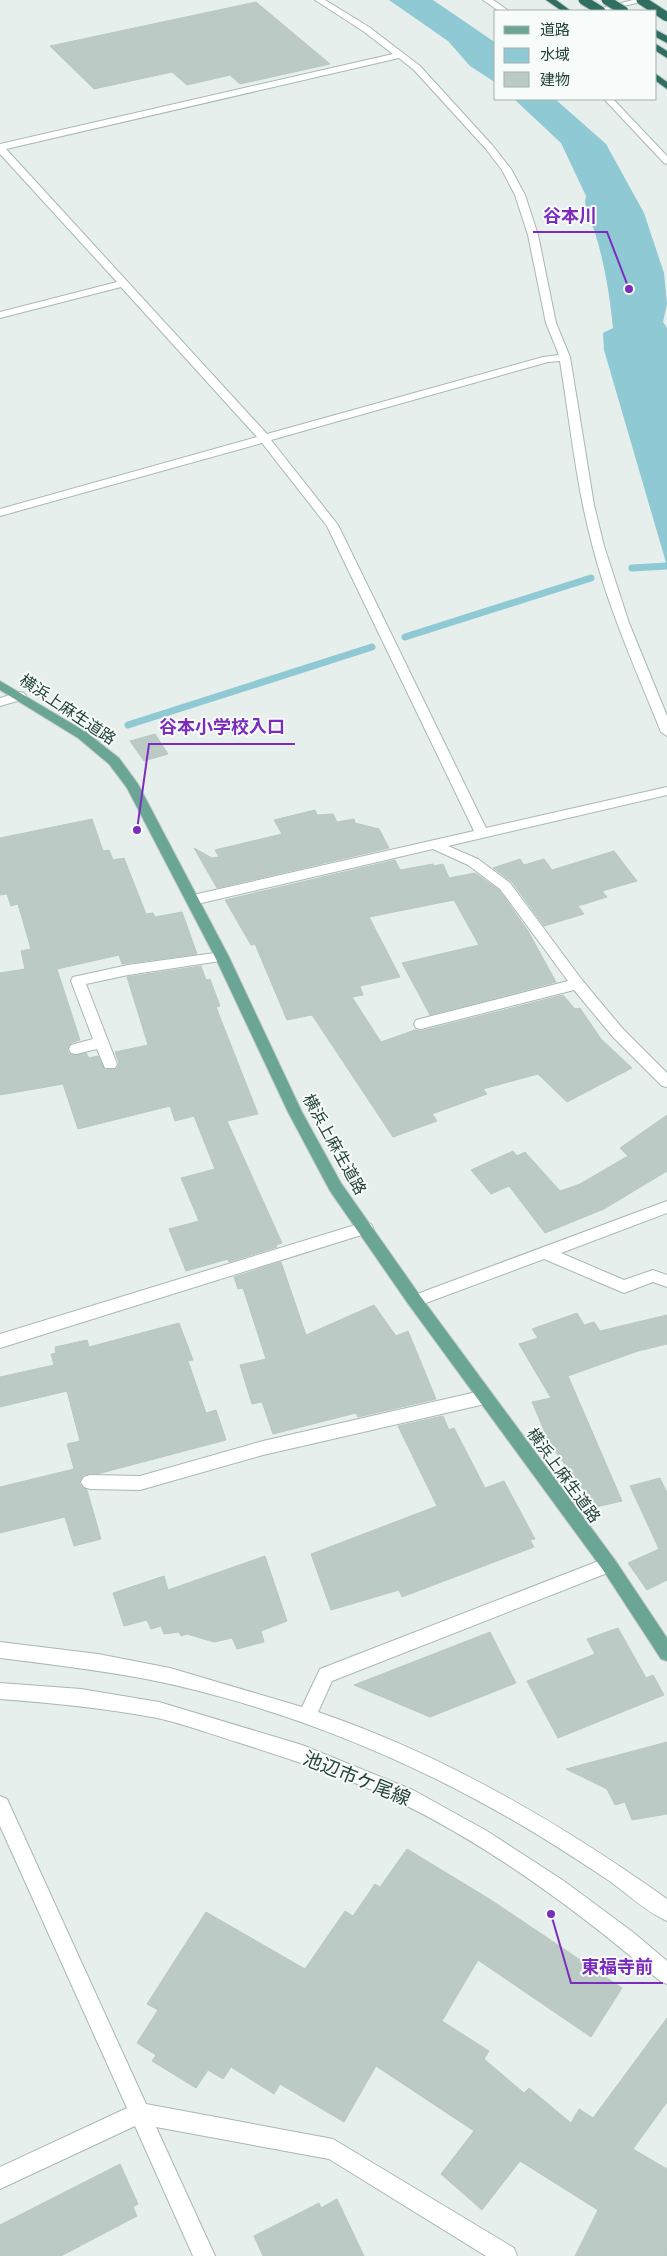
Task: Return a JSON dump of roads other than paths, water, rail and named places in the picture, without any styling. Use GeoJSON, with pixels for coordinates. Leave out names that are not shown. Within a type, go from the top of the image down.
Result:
{"type":"FeatureCollection","features":[{"type":"Feature","properties":{"kind":"highway"},"geometry":{"type":"LineString","coordinates":[[550,0],[565,10]]}},
{"type":"Feature","properties":{"kind":"highway"},"geometry":{"type":"LineString","coordinates":[[583,0],[599,10]]}},
{"type":"Feature","properties":{"kind":"highway"},"geometry":{"type":"LineString","coordinates":[[606,0],[622,10]]}},
{"type":"Feature","properties":{"kind":"highway"},"geometry":{"type":"LineString","coordinates":[[642,0],[657,10]]}},
{"type":"Feature","properties":{"kind":"highway"},"geometry":{"type":"LineString","coordinates":[[657,78],[667,86]]}},
{"type":"Feature","properties":{"kind":"main road","name":"横浜上麻生道路"},"geometry":{"type":"LineString","coordinates":[[0,685],[82,735],[114,762],[145,806],[222,957],[300,1120],[335,1187],[484,1397],[609,1565],[667,1653]]}},
{"type":"Feature","properties":{"kind":"street"},"geometry":{"type":"LineString","coordinates":[[318,0],[366,30],[401,55],[427,78],[499,159],[514,184],[531,226],[551,323],[565,357],[586,497],[598,546],[623,623],[667,732]]}},
{"type":"Feature","properties":{"kind":"street"},"geometry":{"type":"LineString","coordinates":[[488,0],[503,10]]}},
{"type":"Feature","properties":{"kind":"street"},"geometry":{"type":"LineString","coordinates":[[598,10],[642,0]]}},
{"type":"Feature","properties":{"kind":"street"},"geometry":{"type":"LineString","coordinates":[[401,55],[0,148],[263,437],[332,525],[482,832]]}},
{"type":"Feature","properties":{"kind":"street"},"geometry":{"type":"LineString","coordinates":[[609,100],[667,161]]}},
{"type":"Feature","properties":{"kind":"street"},"geometry":{"type":"LineString","coordinates":[[0,315],[122,284]]}},
{"type":"Feature","properties":{"kind":"street"},"geometry":{"type":"LineString","coordinates":[[0,513],[263,437],[547,359],[565,357]]}},
{"type":"Feature","properties":{"kind":"street"},"geometry":{"type":"LineString","coordinates":[[0,702],[20,696]]}},
{"type":"Feature","properties":{"kind":"street"},"geometry":{"type":"LineString","coordinates":[[193,900],[482,832],[667,791]]}},
{"type":"Feature","properties":{"kind":"street"},"geometry":{"type":"LineString","coordinates":[[433,844],[473,862],[505,886],[577,984],[618,1033],[667,1082]]}},
{"type":"Feature","properties":{"kind":"street"},"geometry":{"type":"LineString","coordinates":[[110,1064],[78,981],[128,970],[222,957]]}},
{"type":"Feature","properties":{"kind":"street"},"geometry":{"type":"LineString","coordinates":[[421,1024],[577,984]]}},
{"type":"Feature","properties":{"kind":"street"},"geometry":{"type":"LineString","coordinates":[[76,1048],[102,1042]]}},
{"type":"Feature","properties":{"kind":"street"},"geometry":{"type":"LineString","coordinates":[[415,1301],[667,1207]]}},
{"type":"Feature","properties":{"kind":"street"},"geometry":{"type":"LineString","coordinates":[[0,1341],[365,1228]]}},
{"type":"Feature","properties":{"kind":"street"},"geometry":{"type":"LineString","coordinates":[[543,1252],[624,1287],[653,1276],[667,1281]]}},
{"type":"Feature","properties":{"kind":"street"},"geometry":{"type":"LineString","coordinates":[[90,1482],[140,1483],[263,1448],[484,1397]]}},
{"type":"Feature","properties":{"kind":"street"},"geometry":{"type":"LineString","coordinates":[[307,1715],[326,1675],[609,1565]]}},
{"type":"Feature","properties":{"kind":"street"},"geometry":{"type":"LineString","coordinates":[[0,1650],[94,1662],[193,1681],[307,1715],[406,1756],[485,1793],[575,1846],[667,1911]]}},
{"type":"Feature","properties":{"kind":"street","name":"池辺市ケ尾線"},"geometry":{"type":"LineString","coordinates":[[0,1691],[82,1697],[159,1710],[302,1754],[406,1796],[480,1837],[558,1888],[628,1940],[667,1974]]}},
{"type":"Feature","properties":{"kind":"street"},"geometry":{"type":"LineString","coordinates":[[0,1805],[204,2256]]}},
{"type":"Feature","properties":{"kind":"street"},"geometry":{"type":"LineString","coordinates":[[0,2178],[139,2113],[333,2149],[506,2256]]}},
{"type":"Feature","properties":{"kind":"water"},"geometry":{"type":"Polygon","coordinates":[[[389,0],[433,0],[494,42],[494,82],[470,66],[448,41],[389,0]]]}},
{"type":"Feature","properties":{"kind":"water"},"geometry":{"type":"Polygon","coordinates":[[[515,100],[556,100],[606,144],[644,213],[664,273],[667,304],[663,322],[667,328],[667,566],[604,350],[603,333],[613,328],[607,282],[595,231],[585,206],[586,196],[561,143],[515,100]]]}},
{"type":"Feature","properties":{"kind":"waterway"},"geometry":{"type":"LineString","coordinates":[[632,568],[667,566]]}},
{"type":"Feature","properties":{"kind":"waterway"},"geometry":{"type":"LineString","coordinates":[[405,637],[591,578]]}},
{"type":"Feature","properties":{"kind":"waterway"},"geometry":{"type":"LineString","coordinates":[[128,725],[372,647]]}},
{"type":"Feature","properties":{"kind":"place","name":"谷本川"},"geometry":{"type":"Point","coordinates":[629,289]}},
{"type":"Feature","properties":{"kind":"place","name":"谷本小学校入口"},"geometry":{"type":"Point","coordinates":[137,830]}},
{"type":"Feature","properties":{"kind":"place","name":"東福寺前"},"geometry":{"type":"Point","coordinates":[551,1914]}}]}
